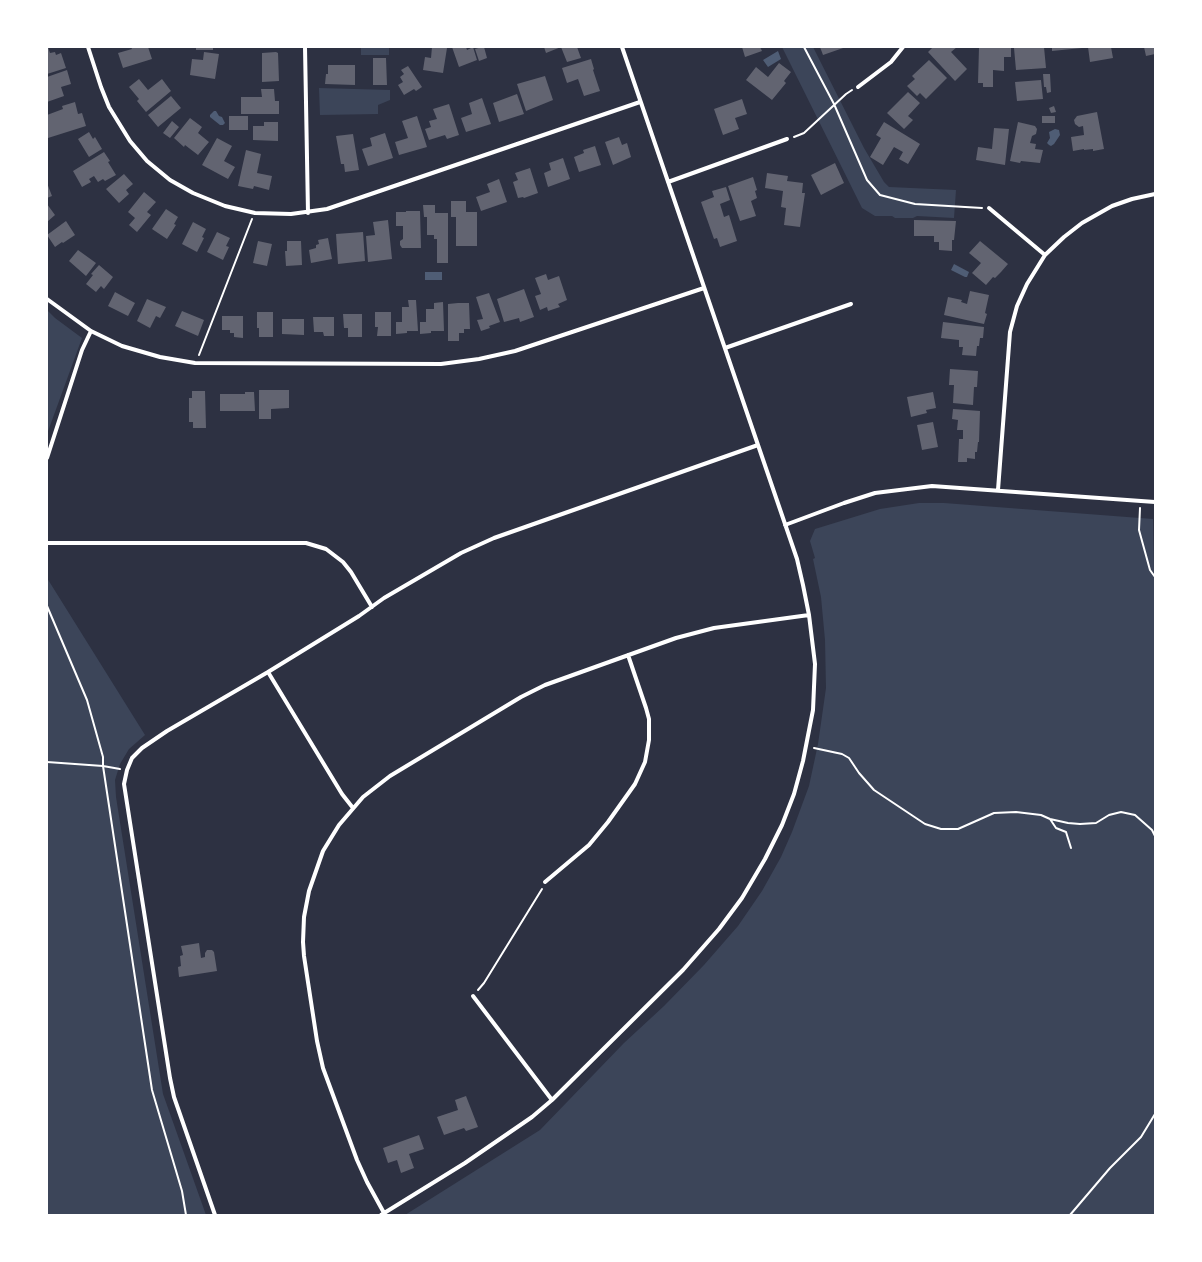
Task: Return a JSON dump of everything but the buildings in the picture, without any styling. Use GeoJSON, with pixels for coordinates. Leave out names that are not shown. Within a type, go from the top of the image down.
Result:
{"type":"FeatureCollection","features":[{"type":"Feature","properties":{"kind":"street"},"geometry":{"type":"LineString","coordinates":[[88,47],[101,87],[112,112],[130,140],[147,161],[170,180],[193,194],[225,206],[255,212],[282,214],[308,213],[340,205],[640,102]]}},
{"type":"Feature","properties":{"kind":"street"},"geometry":{"type":"LineString","coordinates":[[305,47],[308,213]]}},
{"type":"Feature","properties":{"kind":"street"},"geometry":{"type":"LineString","coordinates":[[622,47],[798,566],[809,615],[815,664],[812,710],[806,747],[794,794],[782,825],[765,859],[742,898],[719,929],[683,970],[552,1100],[532,1117],[471,1159],[383,1214],[357,1160],[323,1068],[317,1041],[303,950],[304,917],[313,877],[323,851],[353,808],[390,776],[521,697],[552,682],[676,638],[714,628],[809,615]]}},
{"type":"Feature","properties":{"kind":"street"},"geometry":{"type":"LineString","coordinates":[[858,87],[891,62],[903,47]]}},
{"type":"Feature","properties":{"kind":"street"},"geometry":{"type":"LineString","coordinates":[[668,182],[787,140]]}},
{"type":"Feature","properties":{"kind":"street"},"geometry":{"type":"LineString","coordinates":[[998,490],[1010,332],[1017,306],[1034,272],[1045,255],[1072,230],[1102,210],[1132,199],[1155,194]]}},
{"type":"Feature","properties":{"kind":"street"},"geometry":{"type":"LineString","coordinates":[[989,208],[1045,255]]}},
{"type":"Feature","properties":{"kind":"street"},"geometry":{"type":"LineString","coordinates":[[47,299],[91,331],[122,346],[160,357],[195,363],[441,364],[479,359],[515,351],[704,288]]}},
{"type":"Feature","properties":{"kind":"street"},"geometry":{"type":"LineString","coordinates":[[724,348],[851,304]]}},
{"type":"Feature","properties":{"kind":"street"},"geometry":{"type":"LineString","coordinates":[[47,458],[82,350],[91,331]]}},
{"type":"Feature","properties":{"kind":"street"},"geometry":{"type":"LineString","coordinates":[[215,1215],[174,1097],[124,784],[127,770],[132,758],[142,748],[167,731],[268,672],[359,616],[384,598],[451,558],[482,543],[758,445]]}},
{"type":"Feature","properties":{"kind":"street"},"geometry":{"type":"LineString","coordinates":[[785,524],[875,493],[932,486],[1155,502]]}},
{"type":"Feature","properties":{"kind":"street"},"geometry":{"type":"LineString","coordinates":[[47,543],[306,543],[326,549],[344,562],[372,607]]}},
{"type":"Feature","properties":{"kind":"street"},"geometry":{"type":"LineString","coordinates":[[545,882],[589,845],[608,822],[629,793],[644,762],[649,740],[649,719],[628,656]]}},
{"type":"Feature","properties":{"kind":"street"},"geometry":{"type":"LineString","coordinates":[[268,672],[342,794],[353,808]]}},
{"type":"Feature","properties":{"kind":"street"},"geometry":{"type":"LineString","coordinates":[[473,996],[552,1100]]}},
{"type":"Feature","properties":{"kind":"path"},"geometry":{"type":"LineString","coordinates":[[804,47],[834,104],[867,180],[880,195],[915,204],[989,208]]}},
{"type":"Feature","properties":{"kind":"path"},"geometry":{"type":"LineString","coordinates":[[787,140],[804,133],[834,104],[846,94],[858,87]]}},
{"type":"Feature","properties":{"kind":"path"},"geometry":{"type":"LineString","coordinates":[[195,363],[255,212]]}},
{"type":"Feature","properties":{"kind":"path"},"geometry":{"type":"LineString","coordinates":[[1140,501],[1139,530],[1150,570],[1155,577]]}},
{"type":"Feature","properties":{"kind":"path"},"geometry":{"type":"LineString","coordinates":[[47,606],[87,700],[104,757],[103,766],[152,1090],[182,1191],[186,1215]]}},
{"type":"Feature","properties":{"kind":"path"},"geometry":{"type":"LineString","coordinates":[[806,747],[842,754],[849,758],[859,773],[874,790],[925,824],[941,829],[958,829],[994,813],[1016,812],[1042,815],[1050,819],[1068,823],[1096,823],[1114,813],[1128,812],[1135,814],[1141,819],[1152,830],[1155,836]]}},
{"type":"Feature","properties":{"kind":"path"},"geometry":{"type":"LineString","coordinates":[[47,762],[103,766],[127,770]]}},
{"type":"Feature","properties":{"kind":"path"},"geometry":{"type":"LineString","coordinates":[[1050,819],[1056,828],[1066,832],[1071,848]]}},
{"type":"Feature","properties":{"kind":"path"},"geometry":{"type":"LineString","coordinates":[[473,996],[484,983],[539,895],[545,882]]}},
{"type":"Feature","properties":{"kind":"path"},"geometry":{"type":"LineString","coordinates":[[1070,1215],[1102,1177],[1141,1137],[1155,1114]]}},
{"type":"Feature","properties":{"kind":"shaded area"},"geometry":{"type":"Polygon","coordinates":[[[361,47],[389,47],[389,55],[361,55],[361,47]]]}},
{"type":"Feature","properties":{"kind":"shaded area"},"geometry":{"type":"Polygon","coordinates":[[[782,47],[813,47],[864,148],[884,182],[889,187],[956,190],[954,218],[917,216],[913,218],[895,218],[892,216],[875,216],[862,208],[782,47]]]}},
{"type":"Feature","properties":{"kind":"shaded area"},"geometry":{"type":"Polygon","coordinates":[[[778,51],[781,59],[768,67],[763,60],[778,51]]]}},
{"type":"Feature","properties":{"kind":"shaded area"},"geometry":{"type":"Polygon","coordinates":[[[319,88],[390,90],[390,100],[378,105],[378,114],[320,115],[319,88]]]}},
{"type":"Feature","properties":{"kind":"shaded area"},"geometry":{"type":"Polygon","coordinates":[[[214,111],[222,117],[225,123],[223,125],[220,125],[210,117],[214,111]]]}},
{"type":"Feature","properties":{"kind":"shaded area"},"geometry":{"type":"Polygon","coordinates":[[[1055,129],[1059,130],[1060,135],[1051,146],[1047,143],[1050,138],[1049,132],[1055,129]]]}},
{"type":"Feature","properties":{"kind":"shaded area"},"geometry":{"type":"Polygon","coordinates":[[[954,264],[969,272],[967,277],[951,270],[954,264]]]}},
{"type":"Feature","properties":{"kind":"shaded area"},"geometry":{"type":"Polygon","coordinates":[[[425,272],[442,272],[442,280],[425,280],[425,272]]]}},
{"type":"Feature","properties":{"kind":"shaded area"},"geometry":{"type":"Polygon","coordinates":[[[47,310],[55,318],[82,338],[47,434],[47,310]]]}},
{"type":"Feature","properties":{"kind":"shaded area"},"geometry":{"type":"Polygon","coordinates":[[[919,503],[944,503],[1153,519],[1155,570],[1155,1215],[405,1215],[540,1130],[624,1043],[664,1006],[704,965],[738,926],[762,891],[781,857],[792,832],[809,786],[818,744],[826,688],[825,640],[821,597],[813,559],[815,558],[810,541],[815,529],[880,509],[919,503]]]}},
{"type":"Feature","properties":{"kind":"shaded area"},"geometry":{"type":"Polygon","coordinates":[[[47,578],[145,735],[129,749],[120,764],[115,780],[116,797],[163,1094],[206,1215],[47,1215],[47,578]]]}}]}
